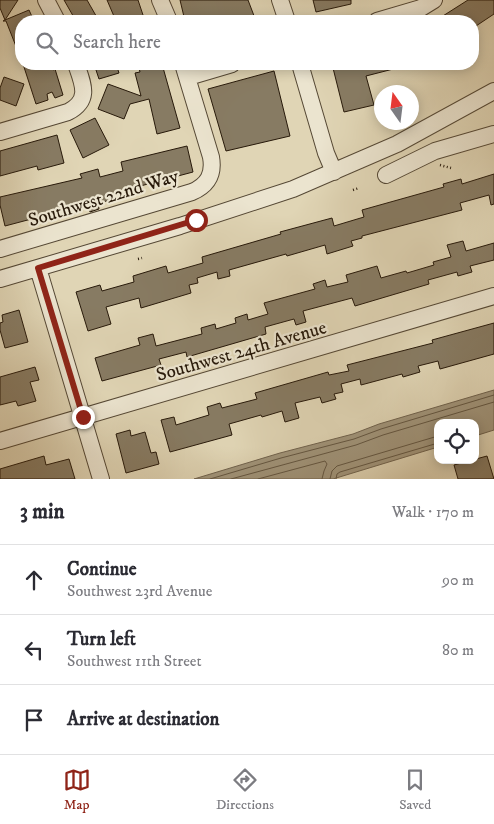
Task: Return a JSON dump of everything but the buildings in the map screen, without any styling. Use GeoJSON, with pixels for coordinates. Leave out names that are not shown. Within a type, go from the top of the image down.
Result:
{"type":"FeatureCollection","features":[{"type":"Feature","properties":{"kind":"street"},"geometry":{"type":"LineString","coordinates":[[46,0],[54,15]]}},
{"type":"Feature","properties":{"kind":"street"},"geometry":{"type":"LineString","coordinates":[[160,0],[166,15]]}},
{"type":"Feature","properties":{"kind":"street"},"geometry":{"type":"LineString","coordinates":[[280,0],[285,15]]}},
{"type":"Feature","properties":{"kind":"street"},"geometry":{"type":"LineString","coordinates":[[397,15],[421,8],[434,0]]}},
{"type":"Feature","properties":{"kind":"street"},"geometry":{"type":"LineString","coordinates":[[0,132],[76,108],[84,92],[78,70]]}},
{"type":"Feature","properties":{"kind":"street","name":"Southwest 22nd Way"},"geometry":{"type":"LineString","coordinates":[[0,249],[200,188],[211,174],[211,156],[185,70]]}},
{"type":"Feature","properties":{"kind":"street"},"geometry":{"type":"LineString","coordinates":[[302,70],[326,153],[334,172]]}},
{"type":"Feature","properties":{"kind":"street"},"geometry":{"type":"LineString","coordinates":[[0,279],[243,206],[293,189],[428,128],[494,91]]}},
{"type":"Feature","properties":{"kind":"street"},"geometry":{"type":"LineString","coordinates":[[386,175],[435,151],[494,134]]}},
{"type":"Feature","properties":{"kind":"street"},"geometry":{"type":"LineString","coordinates":[[38,268],[101,479]]}},
{"type":"Feature","properties":{"kind":"street","name":"Southwest 24th Avenue"},"geometry":{"type":"LineString","coordinates":[[0,442],[494,296]]}},
{"type":"Feature","properties":{"kind":"path"},"geometry":{"type":"LineString","coordinates":[[440,165],[451,168]]}},
{"type":"Feature","properties":{"kind":"path"},"geometry":{"type":"LineString","coordinates":[[352,190],[360,188]]}},
{"type":"Feature","properties":{"kind":"path"},"geometry":{"type":"LineString","coordinates":[[138,259],[142,258]]}},
{"type":"Feature","properties":{"kind":"water"},"geometry":{"type":"Polygon","coordinates":[[[494,390],[494,430],[479,435],[479,419],[434,419],[434,448],[333,479],[194,479],[280,453],[353,434],[379,424],[494,390]]]}},
{"type":"Feature","properties":{"kind":"route"},"geometry":{"type":"LineString","coordinates":[[83,417],[38,268],[196,220]]}}]}
